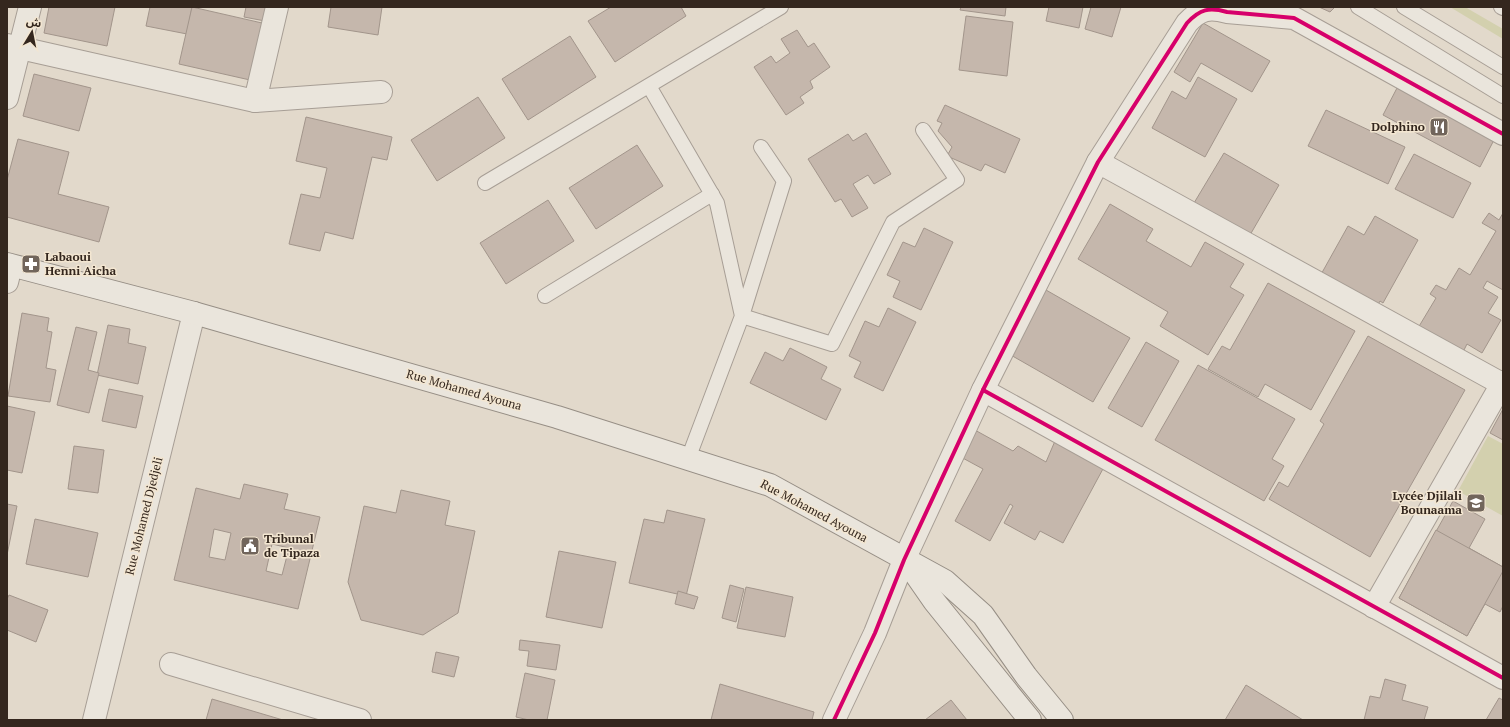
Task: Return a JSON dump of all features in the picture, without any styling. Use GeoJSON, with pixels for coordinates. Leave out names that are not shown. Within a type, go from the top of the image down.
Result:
{"type":"FeatureCollection","features":[{"type":"Feature","properties":{"kind":"street"},"geometry":{"type":"LineString","coordinates":[[7,98],[13,47],[30,7]]}},
{"type":"Feature","properties":{"kind":"street"},"geometry":{"type":"LineString","coordinates":[[255,101],[277,7]]}},
{"type":"Feature","properties":{"kind":"street"},"geometry":{"type":"LineString","coordinates":[[834,720],[875,633],[904,560],[983,390],[1098,162],[1187,23],[1197,11],[1217,9],[1227,12],[1297,13],[1503,134]]}},
{"type":"Feature","properties":{"kind":"street"},"geometry":{"type":"LineString","coordinates":[[13,47],[255,101],[381,92]]}},
{"type":"Feature","properties":{"kind":"street"},"geometry":{"type":"LineString","coordinates":[[1098,162],[1502,383],[1374,607]]}},
{"type":"Feature","properties":{"kind":"street","name":"Rue Mohamed Ayouna"},"geometry":{"type":"LineString","coordinates":[[8,271],[194,312],[557,417],[770,485],[904,560],[945,581],[984,615],[1026,676],[1062,720]]}},
{"type":"Feature","properties":{"kind":"street","name":"Rue Mohamed Djedjeli"},"geometry":{"type":"LineString","coordinates":[[94,720],[194,312]]}},
{"type":"Feature","properties":{"kind":"street"},"geometry":{"type":"LineString","coordinates":[[983,390],[1503,678]]}},
{"type":"Feature","properties":{"kind":"street"},"geometry":{"type":"LineString","coordinates":[[904,560],[934,601],[1030,720]]}},
{"type":"Feature","properties":{"kind":"street"},"geometry":{"type":"LineString","coordinates":[[171,664],[360,720]]}},
{"type":"Feature","properties":{"kind":"lane"},"geometry":{"type":"LineString","coordinates":[[485,183],[781,7]]}},
{"type":"Feature","properties":{"kind":"lane"},"geometry":{"type":"LineString","coordinates":[[1358,7],[1503,96]]}},
{"type":"Feature","properties":{"kind":"lane"},"geometry":{"type":"LineString","coordinates":[[1404,7],[1503,67]]}},
{"type":"Feature","properties":{"kind":"lane"},"geometry":{"type":"LineString","coordinates":[[649,86],[717,204],[742,316]]}},
{"type":"Feature","properties":{"kind":"lane"},"geometry":{"type":"LineString","coordinates":[[742,316],[832,344],[893,222],[957,180],[923,130]]}},
{"type":"Feature","properties":{"kind":"lane"},"geometry":{"type":"LineString","coordinates":[[688,459],[742,316],[784,181],[761,147]]}},
{"type":"Feature","properties":{"kind":"lane"},"geometry":{"type":"LineString","coordinates":[[546,296],[712,194]]}},
{"type":"Feature","properties":{"kind":"shaded area"},"geometry":{"type":"Polygon","coordinates":[[[1450,7],[1465,7],[1503,29],[1503,39],[1450,7]]]}},
{"type":"Feature","properties":{"kind":"shaded area"},"geometry":{"type":"Polygon","coordinates":[[[1488,436],[1503,444],[1503,516],[1458,491],[1488,436]]]}},
{"type":"Feature","properties":{"kind":"building"},"geometry":{"type":"Polygon","coordinates":[[[49,7],[115,7],[107,46],[44,33],[49,7]]]}},
{"type":"Feature","properties":{"kind":"building"},"geometry":{"type":"Polygon","coordinates":[[[150,7],[192,7],[187,34],[146,26],[150,7]]]}},
{"type":"Feature","properties":{"kind":"building"},"geometry":{"type":"Polygon","coordinates":[[[192,7],[262,23],[250,80],[179,64],[192,7]]]}},
{"type":"Feature","properties":{"kind":"building"},"geometry":{"type":"Polygon","coordinates":[[[246,7],[268,7],[265,21],[244,17],[246,7]]]}},
{"type":"Feature","properties":{"kind":"building"},"geometry":{"type":"Polygon","coordinates":[[[331,7],[382,7],[378,35],[328,27],[331,7]]]}},
{"type":"Feature","properties":{"kind":"building"},"geometry":{"type":"Polygon","coordinates":[[[611,7],[681,7],[686,16],[615,62],[588,21],[611,7]]]}},
{"type":"Feature","properties":{"kind":"building"},"geometry":{"type":"Polygon","coordinates":[[[961,7],[1006,7],[1005,16],[960,10],[961,7]]]}},
{"type":"Feature","properties":{"kind":"building"},"geometry":{"type":"Polygon","coordinates":[[[1049,7],[1083,7],[1079,28],[1046,21],[1049,7]]]}},
{"type":"Feature","properties":{"kind":"building"},"geometry":{"type":"Polygon","coordinates":[[[1091,7],[1121,7],[1112,37],[1085,29],[1091,7]]]}},
{"type":"Feature","properties":{"kind":"building"},"geometry":{"type":"Polygon","coordinates":[[[1319,7],[1335,7],[1330,12],[1319,7]]]}},
{"type":"Feature","properties":{"kind":"building"},"geometry":{"type":"Polygon","coordinates":[[[966,16],[1013,22],[1007,76],[959,70],[966,16]]]}},
{"type":"Feature","properties":{"kind":"building"},"geometry":{"type":"Polygon","coordinates":[[[1203,23],[1270,61],[1252,92],[1201,63],[1190,82],[1174,72],[1203,23]]]}},
{"type":"Feature","properties":{"kind":"building"},"geometry":{"type":"Polygon","coordinates":[[[797,30],[808,47],[814,43],[830,67],[810,81],[813,88],[800,97],[804,103],[786,115],[754,67],[771,56],[776,63],[790,53],[781,39],[797,30]]]}},
{"type":"Feature","properties":{"kind":"building"},"geometry":{"type":"Polygon","coordinates":[[[570,36],[596,77],[528,120],[502,79],[570,36]]]}},
{"type":"Feature","properties":{"kind":"building"},"geometry":{"type":"Polygon","coordinates":[[[34,74],[91,88],[79,131],[23,116],[34,74]]]}},
{"type":"Feature","properties":{"kind":"building"},"geometry":{"type":"Polygon","coordinates":[[[1198,77],[1237,99],[1205,157],[1152,128],[1172,91],[1186,99],[1198,77]]]}},
{"type":"Feature","properties":{"kind":"building","name":"Dolphino"},"geometry":{"type":"Polygon","coordinates":[[[1397,88],[1494,140],[1480,167],[1383,115],[1397,88]]]}},
{"type":"Feature","properties":{"kind":"building"},"geometry":{"type":"Polygon","coordinates":[[[478,97],[505,138],[437,181],[411,140],[478,97]]]}},
{"type":"Feature","properties":{"kind":"building"},"geometry":{"type":"Polygon","coordinates":[[[945,105],[1020,139],[1005,173],[985,164],[981,171],[947,156],[952,147],[938,131],[942,123],[937,121],[945,105]]]}},
{"type":"Feature","properties":{"kind":"building"},"geometry":{"type":"Polygon","coordinates":[[[1326,110],[1405,147],[1388,184],[1308,146],[1326,110]]]}},
{"type":"Feature","properties":{"kind":"building"},"geometry":{"type":"Polygon","coordinates":[[[306,117],[392,137],[387,160],[372,157],[353,239],[325,232],[320,251],[289,244],[301,194],[320,198],[327,168],[296,161],[306,117]]]}},
{"type":"Feature","properties":{"kind":"building"},"geometry":{"type":"Polygon","coordinates":[[[866,133],[891,174],[874,184],[868,175],[853,184],[868,208],[852,217],[841,199],[835,202],[808,159],[848,134],[853,141],[866,133]]]}},
{"type":"Feature","properties":{"kind":"building"},"geometry":{"type":"Polygon","coordinates":[[[18,139],[69,152],[58,194],[109,207],[99,242],[7,217],[7,180],[18,139]]]}},
{"type":"Feature","properties":{"kind":"building"},"geometry":{"type":"Polygon","coordinates":[[[637,145],[663,186],[596,229],[569,188],[637,145]]]}},
{"type":"Feature","properties":{"kind":"building"},"geometry":{"type":"Polygon","coordinates":[[[1224,153],[1279,185],[1250,235],[1194,203],[1224,153]]]}},
{"type":"Feature","properties":{"kind":"building"},"geometry":{"type":"Polygon","coordinates":[[[1414,154],[1471,183],[1453,218],[1395,189],[1414,154]]]}},
{"type":"Feature","properties":{"kind":"building"},"geometry":{"type":"Polygon","coordinates":[[[548,200],[574,241],[506,284],[480,243],[548,200]]]}},
{"type":"Feature","properties":{"kind":"building"},"geometry":{"type":"Polygon","coordinates":[[[1110,204],[1153,229],[1146,241],[1191,267],[1205,242],[1244,264],[1230,287],[1244,295],[1208,355],[1160,326],[1168,312],[1078,259],[1110,204]]]}},
{"type":"Feature","properties":{"kind":"building"},"geometry":{"type":"Polygon","coordinates":[[[1489,213],[1499,220],[1503,213],[1503,290],[1487,281],[1483,288],[1498,297],[1488,313],[1501,320],[1482,353],[1467,344],[1463,352],[1418,328],[1436,298],[1430,294],[1436,285],[1446,290],[1459,268],[1470,275],[1496,231],[1482,223],[1489,213]]]}},
{"type":"Feature","properties":{"kind":"building"},"geometry":{"type":"Polygon","coordinates":[[[1375,216],[1418,240],[1383,303],[1380,301],[1375,310],[1319,278],[1348,226],[1364,235],[1375,216]]]}},
{"type":"Feature","properties":{"kind":"building"},"geometry":{"type":"Polygon","coordinates":[[[924,228],[953,242],[921,310],[893,297],[900,281],[887,275],[903,242],[915,247],[924,228]]]}},
{"type":"Feature","properties":{"kind":"building"},"geometry":{"type":"Polygon","coordinates":[[[1268,283],[1355,331],[1311,410],[1265,384],[1258,397],[1208,369],[1222,346],[1230,350],[1268,283]]]}},
{"type":"Feature","properties":{"kind":"building"},"geometry":{"type":"Polygon","coordinates":[[[1046,290],[1130,338],[1093,402],[1009,354],[1046,290]]]}},
{"type":"Feature","properties":{"kind":"building"},"geometry":{"type":"Polygon","coordinates":[[[888,308],[916,322],[883,391],[854,377],[861,362],[849,356],[865,321],[879,327],[888,308]]]}},
{"type":"Feature","properties":{"kind":"building"},"geometry":{"type":"Polygon","coordinates":[[[22,313],[49,318],[47,331],[52,332],[46,368],[56,370],[50,402],[8,396],[22,313]]]}},
{"type":"Feature","properties":{"kind":"building"},"geometry":{"type":"Polygon","coordinates":[[[108,325],[130,329],[128,343],[146,347],[138,384],[97,375],[108,325]]]}},
{"type":"Feature","properties":{"kind":"building"},"geometry":{"type":"Polygon","coordinates":[[[76,327],[97,332],[88,370],[99,373],[89,413],[57,405],[76,327]]]}},
{"type":"Feature","properties":{"kind":"building"},"geometry":{"type":"Polygon","coordinates":[[[1368,336],[1465,390],[1370,557],[1269,499],[1279,482],[1288,487],[1324,424],[1320,421],[1368,336]]]}},
{"type":"Feature","properties":{"kind":"building"},"geometry":{"type":"Polygon","coordinates":[[[1146,342],[1179,361],[1142,427],[1108,408],[1146,342]]]}},
{"type":"Feature","properties":{"kind":"building"},"geometry":{"type":"Polygon","coordinates":[[[790,348],[827,367],[821,379],[841,389],[826,420],[750,383],[765,352],[783,361],[790,348]]]}},
{"type":"Feature","properties":{"kind":"building"},"geometry":{"type":"Polygon","coordinates":[[[1198,365],[1295,419],[1272,459],[1284,466],[1264,501],[1155,440],[1198,365]]]}},
{"type":"Feature","properties":{"kind":"building"},"geometry":{"type":"Polygon","coordinates":[[[109,389],[143,396],[136,428],[102,421],[109,389]]]}},
{"type":"Feature","properties":{"kind":"building"},"geometry":{"type":"Polygon","coordinates":[[[7,406],[35,412],[22,473],[7,470],[7,406]]]}},
{"type":"Feature","properties":{"kind":"building"},"geometry":{"type":"Polygon","coordinates":[[[1503,409],[1503,440],[1490,433],[1503,409]]]}},
{"type":"Feature","properties":{"kind":"building"},"geometry":{"type":"Polygon","coordinates":[[[973,429],[1013,451],[1018,446],[1046,462],[1055,441],[1104,467],[1063,543],[1040,531],[1035,540],[1004,523],[1013,506],[1010,504],[990,541],[955,521],[983,469],[959,456],[973,429]]]}},
{"type":"Feature","properties":{"kind":"building"},"geometry":{"type":"Polygon","coordinates":[[[74,446],[104,450],[98,493],[68,489],[74,446]]]}},
{"type":"Feature","properties":{"kind":"building","name":"Tribunal de Tipaza"},"geometry":{"type":"Polygon","coordinates":[[[244,484],[288,494],[284,509],[320,517],[298,609],[174,580],[196,488],[240,499],[244,484]],[[214,529],[209,557],[225,560],[231,533],[214,529]],[[272,544],[266,571],[282,575],[289,548],[272,544]]]}},
{"type":"Feature","properties":{"kind":"building"},"geometry":{"type":"Polygon","coordinates":[[[401,490],[450,501],[445,525],[475,531],[458,613],[423,635],[361,620],[348,582],[364,506],[396,513],[401,490]]]}},
{"type":"Feature","properties":{"kind":"building"},"geometry":{"type":"Polygon","coordinates":[[[1453,501],[1485,519],[1469,548],[1503,567],[1503,606],[1500,612],[1485,604],[1467,636],[1399,598],[1453,501]]]}},
{"type":"Feature","properties":{"kind":"building"},"geometry":{"type":"Polygon","coordinates":[[[7,504],[17,506],[7,555],[7,504]]]}},
{"type":"Feature","properties":{"kind":"building"},"geometry":{"type":"Polygon","coordinates":[[[667,510],[705,519],[686,596],[629,583],[644,519],[664,523],[667,510]]]}},
{"type":"Feature","properties":{"kind":"building"},"geometry":{"type":"Polygon","coordinates":[[[35,519],[98,533],[88,577],[26,564],[35,519]]]}},
{"type":"Feature","properties":{"kind":"building"},"geometry":{"type":"Polygon","coordinates":[[[1436,530],[1503,567],[1503,571],[1467,636],[1399,598],[1436,530]]]}},
{"type":"Feature","properties":{"kind":"building"},"geometry":{"type":"Polygon","coordinates":[[[559,551],[616,562],[602,628],[546,617],[559,551]]]}},
{"type":"Feature","properties":{"kind":"building"},"geometry":{"type":"Polygon","coordinates":[[[730,585],[744,589],[736,622],[722,618],[730,585]]]}},
{"type":"Feature","properties":{"kind":"building"},"geometry":{"type":"Polygon","coordinates":[[[746,587],[793,597],[785,637],[737,628],[746,587]]]}},
{"type":"Feature","properties":{"kind":"building"},"geometry":{"type":"Polygon","coordinates":[[[678,591],[698,597],[694,609],[675,604],[678,591]]]}},
{"type":"Feature","properties":{"kind":"building"},"geometry":{"type":"Polygon","coordinates":[[[9,595],[48,610],[36,642],[7,630],[7,599],[9,595]]]}},
{"type":"Feature","properties":{"kind":"building"},"geometry":{"type":"Polygon","coordinates":[[[520,640],[560,645],[556,670],[527,666],[529,651],[519,650],[520,640]]]}},
{"type":"Feature","properties":{"kind":"building"},"geometry":{"type":"Polygon","coordinates":[[[436,652],[459,657],[454,677],[432,672],[436,652]]]}},
{"type":"Feature","properties":{"kind":"building"},"geometry":{"type":"Polygon","coordinates":[[[525,673],[555,680],[547,720],[529,720],[516,717],[525,673]]]}},
{"type":"Feature","properties":{"kind":"building"},"geometry":{"type":"Polygon","coordinates":[[[1385,679],[1406,685],[1402,700],[1428,707],[1424,720],[1364,720],[1370,696],[1380,698],[1385,679]]]}},
{"type":"Feature","properties":{"kind":"building"},"geometry":{"type":"Polygon","coordinates":[[[720,684],[814,712],[812,720],[711,720],[720,684]]]}},
{"type":"Feature","properties":{"kind":"building"},"geometry":{"type":"Polygon","coordinates":[[[1246,685],[1303,720],[1225,720],[1246,685]]]}},
{"type":"Feature","properties":{"kind":"building"},"geometry":{"type":"Polygon","coordinates":[[[1499,698],[1503,700],[1503,720],[1486,720],[1499,698]]]}},
{"type":"Feature","properties":{"kind":"building"},"geometry":{"type":"Polygon","coordinates":[[[212,699],[283,720],[206,720],[212,699]]]}},
{"type":"Feature","properties":{"kind":"building"},"geometry":{"type":"Polygon","coordinates":[[[951,700],[967,720],[925,720],[951,700]]]}},
{"type":"Feature","properties":{"kind":"cycle path"},"geometry":{"type":"LineString","coordinates":[[834,720],[875,633],[904,560],[983,390],[1098,162],[1187,23],[1192,18],[1205,10],[1294,18],[1503,134]]}},
{"type":"Feature","properties":{"kind":"cycle path"},"geometry":{"type":"LineString","coordinates":[[983,390],[1503,678]]}},
{"type":"Feature","properties":{"kind":"place","name":"Dolphino"},"geometry":{"type":"Point","coordinates":[1439,127]}},
{"type":"Feature","properties":{"kind":"place","name":"Labaoui Henni Aicha"},"geometry":{"type":"Point","coordinates":[31,264]}},
{"type":"Feature","properties":{"kind":"place","name":"Lycée Djilali Bounaama"},"geometry":{"type":"Point","coordinates":[1476,503]}},
{"type":"Feature","properties":{"kind":"place","name":"Tribunal de Tipaza"},"geometry":{"type":"Point","coordinates":[250,546]}}]}
